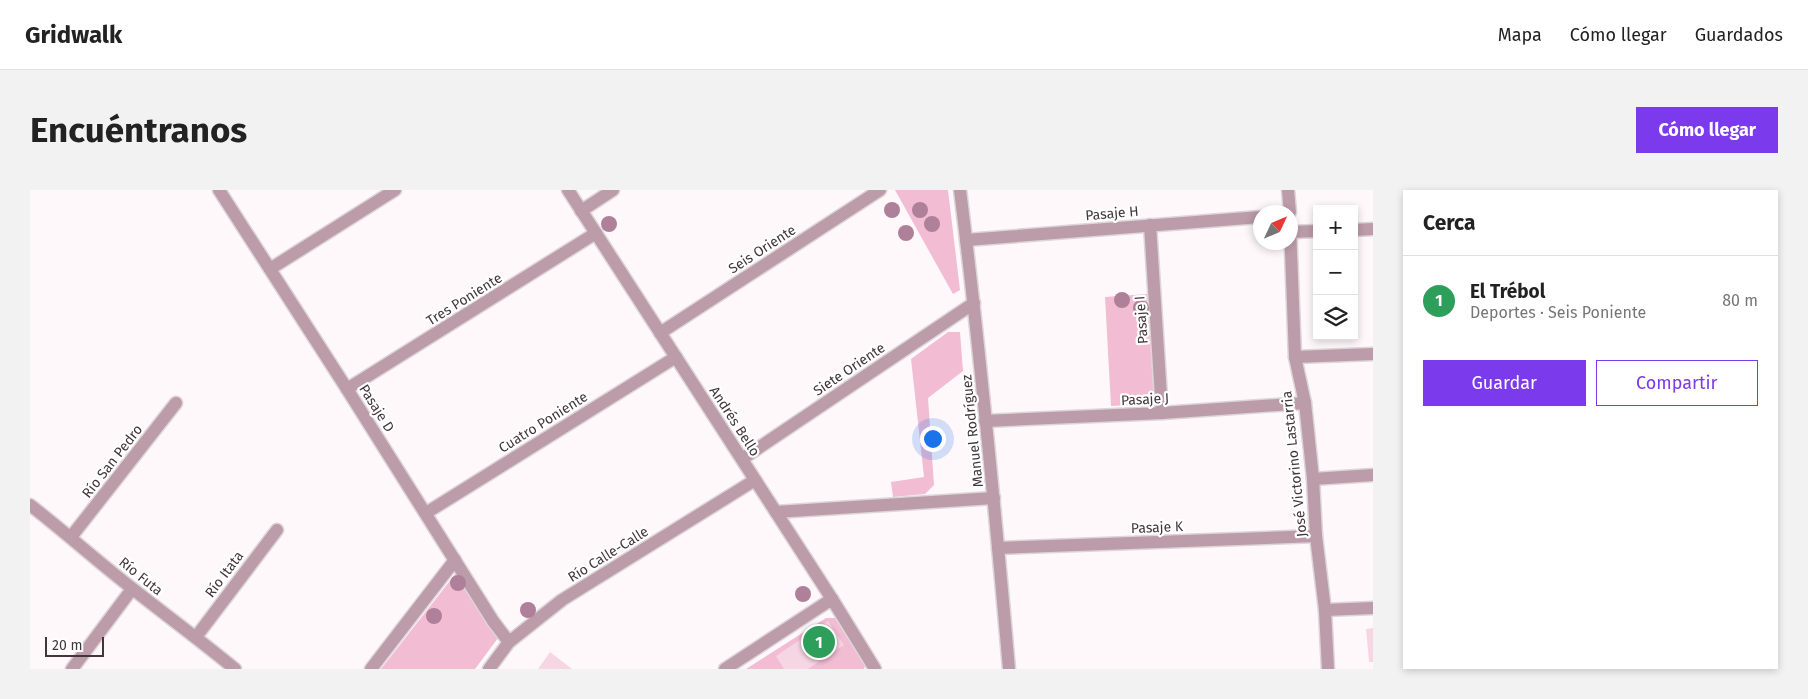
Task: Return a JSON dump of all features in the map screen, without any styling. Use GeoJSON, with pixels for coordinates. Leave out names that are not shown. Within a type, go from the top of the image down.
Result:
{"type":"FeatureCollection","features":[{"type":"Feature","properties":{"kind":"street","name":"Pasaje D"},"geometry":{"type":"LineString","coordinates":[[219,190],[493,620],[509,642]]}},
{"type":"Feature","properties":{"kind":"street"},"geometry":{"type":"LineString","coordinates":[[270,269],[395,190]]}},
{"type":"Feature","properties":{"kind":"street","name":"Andrés Bello"},"geometry":{"type":"LineString","coordinates":[[568,190],[832,599],[875,669]]}},
{"type":"Feature","properties":{"kind":"street"},"geometry":{"type":"LineString","coordinates":[[581,211],[613,190]]}},
{"type":"Feature","properties":{"kind":"street","name":"Seis Oriente"},"geometry":{"type":"LineString","coordinates":[[660,333],[880,190]]}},
{"type":"Feature","properties":{"kind":"street","name":"Manuel Rodríguez"},"geometry":{"type":"LineString","coordinates":[[960,190],[974,303],[994,498],[1009,669]]}},
{"type":"Feature","properties":{"kind":"street"},"geometry":{"type":"LineString","coordinates":[[1288,190],[1289,205]]}},
{"type":"Feature","properties":{"kind":"street","name":"Pasaje H"},"geometry":{"type":"LineString","coordinates":[[966,240],[1253,218]]}},
{"type":"Feature","properties":{"kind":"street","name":"Pasaje I"},"geometry":{"type":"LineString","coordinates":[[1150,225],[1162,413]]}},
{"type":"Feature","properties":{"kind":"street"},"geometry":{"type":"LineString","coordinates":[[1358,230],[1373,229]]}},
{"type":"Feature","properties":{"kind":"street"},"geometry":{"type":"LineString","coordinates":[[1298,232],[1313,231]]}},
{"type":"Feature","properties":{"kind":"street","name":"Tres Poniente"},"geometry":{"type":"LineString","coordinates":[[347,389],[596,234]]}},
{"type":"Feature","properties":{"kind":"street","name":"José Victorino Lastarria"},"geometry":{"type":"LineString","coordinates":[[1292,250],[1295,357],[1306,403],[1316,536],[1325,610],[1328,669]]}},
{"type":"Feature","properties":{"kind":"street","name":"Siete Oriente"},"geometry":{"type":"LineString","coordinates":[[742,459],[974,303]]}},
{"type":"Feature","properties":{"kind":"street"},"geometry":{"type":"LineString","coordinates":[[1295,357],[1373,354]]}},
{"type":"Feature","properties":{"kind":"street","name":"Cuatro Poniente"},"geometry":{"type":"LineString","coordinates":[[426,513],[676,357]]}},
{"type":"Feature","properties":{"kind":"street","name":"Río San Pedro"},"geometry":{"type":"LineString","coordinates":[[72,537],[176,403]]}},
{"type":"Feature","properties":{"kind":"street","name":"Pasaje J"},"geometry":{"type":"LineString","coordinates":[[985,421],[1162,413],[1306,403]]}},
{"type":"Feature","properties":{"kind":"street"},"geometry":{"type":"LineString","coordinates":[[1313,479],[1373,475]]}},
{"type":"Feature","properties":{"kind":"street","name":"Río Calle-Calle"},"geometry":{"type":"LineString","coordinates":[[495,667],[509,642],[562,600],[755,480]]}},
{"type":"Feature","properties":{"kind":"street"},"geometry":{"type":"LineString","coordinates":[[776,512],[994,498]]}},
{"type":"Feature","properties":{"kind":"street","name":"Río Futa"},"geometry":{"type":"LineString","coordinates":[[30,505],[72,537],[132,589],[235,669]]}},
{"type":"Feature","properties":{"kind":"street","name":"Río Itata"},"geometry":{"type":"LineString","coordinates":[[196,637],[277,530]]}},
{"type":"Feature","properties":{"kind":"street","name":"Pasaje K"},"geometry":{"type":"LineString","coordinates":[[998,548],[1316,536]]}},
{"type":"Feature","properties":{"kind":"street"},"geometry":{"type":"LineString","coordinates":[[371,669],[455,560]]}},
{"type":"Feature","properties":{"kind":"street"},"geometry":{"type":"LineString","coordinates":[[72,669],[132,589]]}},
{"type":"Feature","properties":{"kind":"street"},"geometry":{"type":"LineString","coordinates":[[725,669],[832,599]]}},
{"type":"Feature","properties":{"kind":"street"},"geometry":{"type":"LineString","coordinates":[[1325,610],[1373,608]]}},
{"type":"Feature","properties":{"kind":"shaded area"},"geometry":{"type":"Polygon","coordinates":[[[895,190],[948,190],[960,290],[953,294],[895,190]]]}},
{"type":"Feature","properties":{"kind":"shaded area"},"geometry":{"type":"Polygon","coordinates":[[[1147,294],[1154,399],[1150,404],[1111,406],[1105,297],[1147,294]]]}},
{"type":"Feature","properties":{"kind":"shaded area"},"geometry":{"type":"Polygon","coordinates":[[[948,332],[960,332],[963,371],[928,398],[934,485],[925,494],[893,497],[891,482],[924,477],[911,359],[948,332]]]}},
{"type":"Feature","properties":{"kind":"shaded area"},"geometry":{"type":"Polygon","coordinates":[[[456,573],[498,638],[475,669],[381,669],[456,573]]]}},
{"type":"Feature","properties":{"kind":"shaded area"},"geometry":{"type":"Polygon","coordinates":[[[826,618],[835,618],[865,666],[864,669],[746,669],[826,618]]]}},
{"type":"Feature","properties":{"kind":"building"},"geometry":{"type":"Polygon","coordinates":[[[828,621],[844,645],[808,669],[784,669],[776,656],[828,621]]]}},
{"type":"Feature","properties":{"kind":"building"},"geometry":{"type":"Polygon","coordinates":[[[1373,628],[1373,662],[1369,662],[1366,629],[1373,628]]]}},
{"type":"Feature","properties":{"kind":"building"},"geometry":{"type":"Polygon","coordinates":[[[550,652],[572,669],[538,669],[550,652]]]}},
{"type":"Feature","properties":{"kind":"place","name":"El Trébol"},"geometry":{"type":"Point","coordinates":[819,642]}}]}
